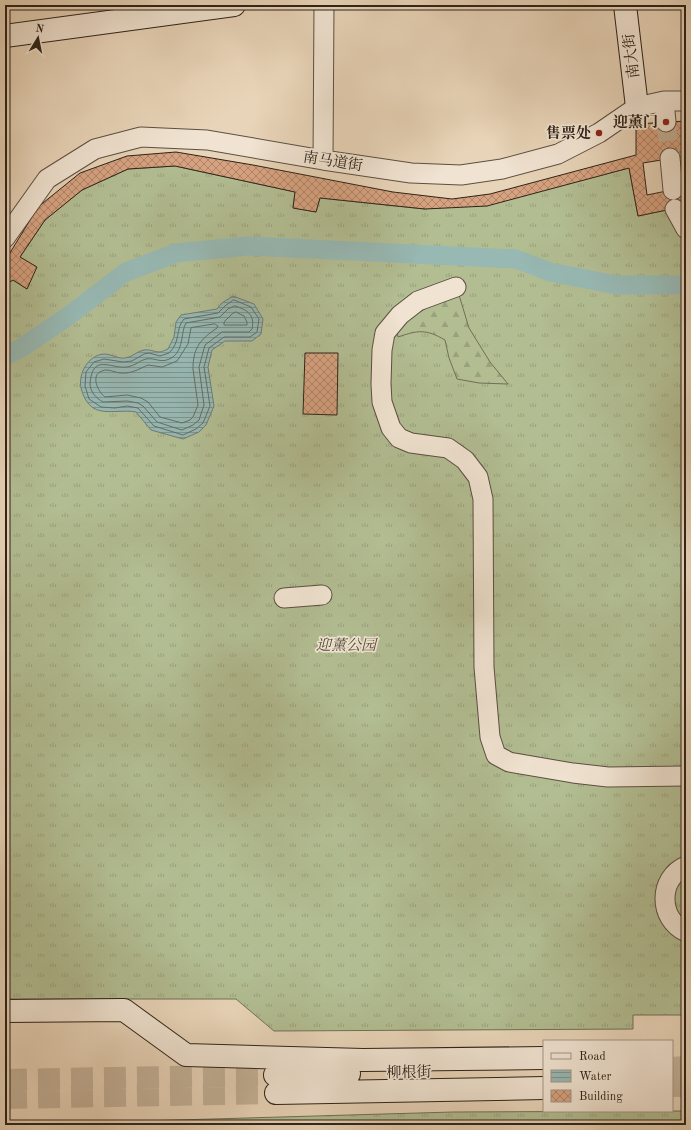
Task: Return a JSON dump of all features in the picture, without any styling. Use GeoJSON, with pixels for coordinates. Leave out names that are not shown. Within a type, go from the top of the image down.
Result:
{"type":"FeatureCollection","features":[{"type":"Feature","properties":{"kind":"street"},"geometry":{"type":"LineString","coordinates":[[5,36],[234,5]]}},
{"type":"Feature","properties":{"kind":"street"},"geometry":{"type":"LineString","coordinates":[[323,160],[324,5]]}},
{"type":"Feature","properties":{"kind":"street","name":"南大街"},"geometry":{"type":"LineString","coordinates":[[625,5],[637,107]]}},
{"type":"Feature","properties":{"kind":"street","name":"南马道街"},"geometry":{"type":"LineString","coordinates":[[5,238],[47,178],[94,149],[142,137],[207,140],[323,160],[411,173],[461,175],[502,169],[558,154],[599,133],[637,107],[664,102],[686,101]]}},
{"type":"Feature","properties":{"kind":"street"},"geometry":{"type":"LineString","coordinates":[[664,102],[666,122]]}},
{"type":"Feature","properties":{"kind":"street"},"geometry":{"type":"LineString","coordinates":[[670,158],[673,190]]}},
{"type":"Feature","properties":{"kind":"street"},"geometry":{"type":"LineString","coordinates":[[674,209],[686,229]]}},
{"type":"Feature","properties":{"kind":"street"},"geometry":{"type":"LineString","coordinates":[[456,287],[418,301],[400,314],[385,333],[382,350],[382,402],[391,428],[399,438],[411,443],[448,448],[465,460],[478,477],[483,499],[484,667],[490,737],[496,755],[509,762],[573,773],[608,777],[686,776]]}},
{"type":"Feature","properties":{"kind":"street"},"geometry":{"type":"LineString","coordinates":[[284,598],[322,595]]}},
{"type":"Feature","properties":{"kind":"street"},"geometry":{"type":"LineString","coordinates":[[686,866],[675,873],[669,880],[664,897],[665,907],[674,924],[686,932]]}},
{"type":"Feature","properties":{"kind":"street"},"geometry":{"type":"LineString","coordinates":[[5,1010],[124,1010],[186,1054],[363,1060],[543,1058]]}},
{"type":"Feature","properties":{"kind":"street","name":"柳根街"},"geometry":{"type":"LineString","coordinates":[[543,1070],[276,1084],[543,1088]]}},
{"type":"Feature","properties":{"kind":"green space","name":"迎薰公园"},"geometry":{"type":"Polygon","coordinates":[[[175,166],[295,192],[293,208],[316,212],[320,198],[425,209],[525,195],[629,168],[638,216],[686,206],[686,1015],[633,1015],[633,1029],[274,1031],[236,999],[5,999],[5,285],[13,280],[27,289],[36,267],[20,257],[45,220],[82,190],[128,169],[175,166]]]}},
{"type":"Feature","properties":{"kind":"green space"},"geometry":{"type":"Polygon","coordinates":[[[459,295],[469,328],[490,362],[508,384],[479,383],[457,379],[449,358],[445,340],[438,336],[427,332],[417,332],[398,337],[397,331],[411,317],[437,302],[459,295]]]}},
{"type":"Feature","properties":{"kind":"green space"},"geometry":{"type":"Polygon","coordinates":[[[686,1111],[686,1125],[5,1125],[453,1112],[686,1111]]]}},
{"type":"Feature","properties":{"kind":"water"},"geometry":{"type":"Polygon","coordinates":[[[233,296],[254,304],[263,319],[261,334],[252,341],[225,341],[212,350],[208,367],[214,406],[206,425],[199,432],[183,439],[151,430],[136,412],[103,411],[90,406],[85,399],[80,383],[85,366],[93,358],[104,354],[125,358],[144,350],[159,352],[168,349],[174,337],[176,322],[181,315],[217,309],[222,303],[233,296]]]}},
{"type":"Feature","properties":{"kind":"building"},"geometry":{"type":"Polygon","coordinates":[[[686,121],[686,156],[643,163],[647,195],[686,187],[686,206],[638,216],[629,168],[487,206],[425,209],[320,198],[316,212],[293,208],[295,192],[175,166],[128,169],[82,190],[45,220],[20,257],[37,267],[27,289],[13,280],[5,285],[5,261],[38,207],[80,173],[127,156],[176,152],[393,192],[452,199],[490,194],[636,155],[636,124],[686,121]]]}},
{"type":"Feature","properties":{"kind":"building"},"geometry":{"type":"Polygon","coordinates":[[[305,353],[338,353],[337,415],[303,414],[305,353]]]}},
{"type":"Feature","properties":{"kind":"waterway"},"geometry":{"type":"LineString","coordinates":[[5,356],[21,348],[67,317],[126,272],[176,253],[248,246],[516,259],[550,272],[616,285],[686,285]]}},
{"type":"Feature","properties":{"kind":"tunnel"},"geometry":{"type":"LineString","coordinates":[[666,122],[670,158]]}},
{"type":"Feature","properties":{"kind":"tunnel"},"geometry":{"type":"LineString","coordinates":[[673,1068],[686,1067]]}},
{"type":"Feature","properties":{"kind":"tunnel"},"geometry":{"type":"LineString","coordinates":[[5,1080],[275,1075]]}},
{"type":"Feature","properties":{"kind":"tunnel"},"geometry":{"type":"LineString","coordinates":[[673,1086],[686,1086]]}},
{"type":"Feature","properties":{"kind":"tunnel"},"geometry":{"type":"LineString","coordinates":[[5,1098],[276,1093]]}},
{"type":"Feature","properties":{"kind":"place","name":"迎薰门"},"geometry":{"type":"Point","coordinates":[666,122]}},
{"type":"Feature","properties":{"kind":"place","name":"售票处"},"geometry":{"type":"Point","coordinates":[599,133]}}]}
